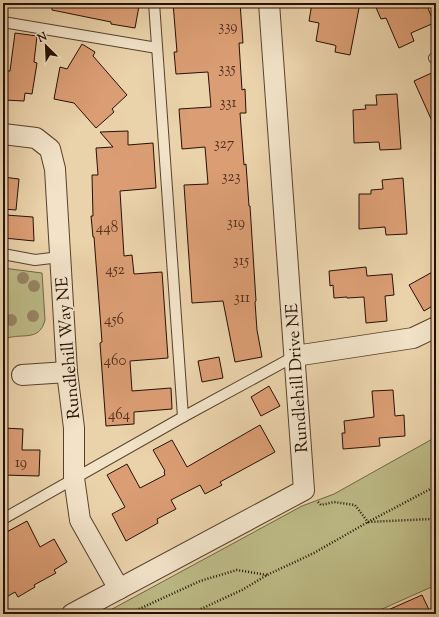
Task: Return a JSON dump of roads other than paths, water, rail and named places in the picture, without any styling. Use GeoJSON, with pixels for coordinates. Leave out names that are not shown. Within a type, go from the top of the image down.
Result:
{"type":"FeatureCollection","features":[{"type":"Feature","properties":{"kind":"street","name":"Rundlehill Drive NE"},"geometry":{"type":"LineString","coordinates":[[118,588],[304,490],[269,3]]}},
{"type":"Feature","properties":{"kind":"street","name":"Rundlehill Way NE"},"geometry":{"type":"LineString","coordinates":[[3,134],[36,138],[50,149],[55,169],[67,372],[74,428],[74,478],[80,520],[118,588]]}},
{"type":"Feature","properties":{"kind":"street"},"geometry":{"type":"LineString","coordinates":[[295,356],[413,338],[436,327]]}},
{"type":"Feature","properties":{"kind":"street"},"geometry":{"type":"LineString","coordinates":[[22,375],[67,372]]}},
{"type":"Feature","properties":{"kind":"street"},"geometry":{"type":"LineString","coordinates":[[72,614],[118,588]]}},
{"type":"Feature","properties":{"kind":"lane"},"geometry":{"type":"LineString","coordinates":[[154,3],[183,417]]}},
{"type":"Feature","properties":{"kind":"lane"},"geometry":{"type":"LineString","coordinates":[[3,22],[157,48]]}},
{"type":"Feature","properties":{"kind":"lane"},"geometry":{"type":"LineString","coordinates":[[3,254],[35,260],[60,258]]}},
{"type":"Feature","properties":{"kind":"lane"},"geometry":{"type":"LineString","coordinates":[[3,519],[183,417],[295,356]]}}]}
